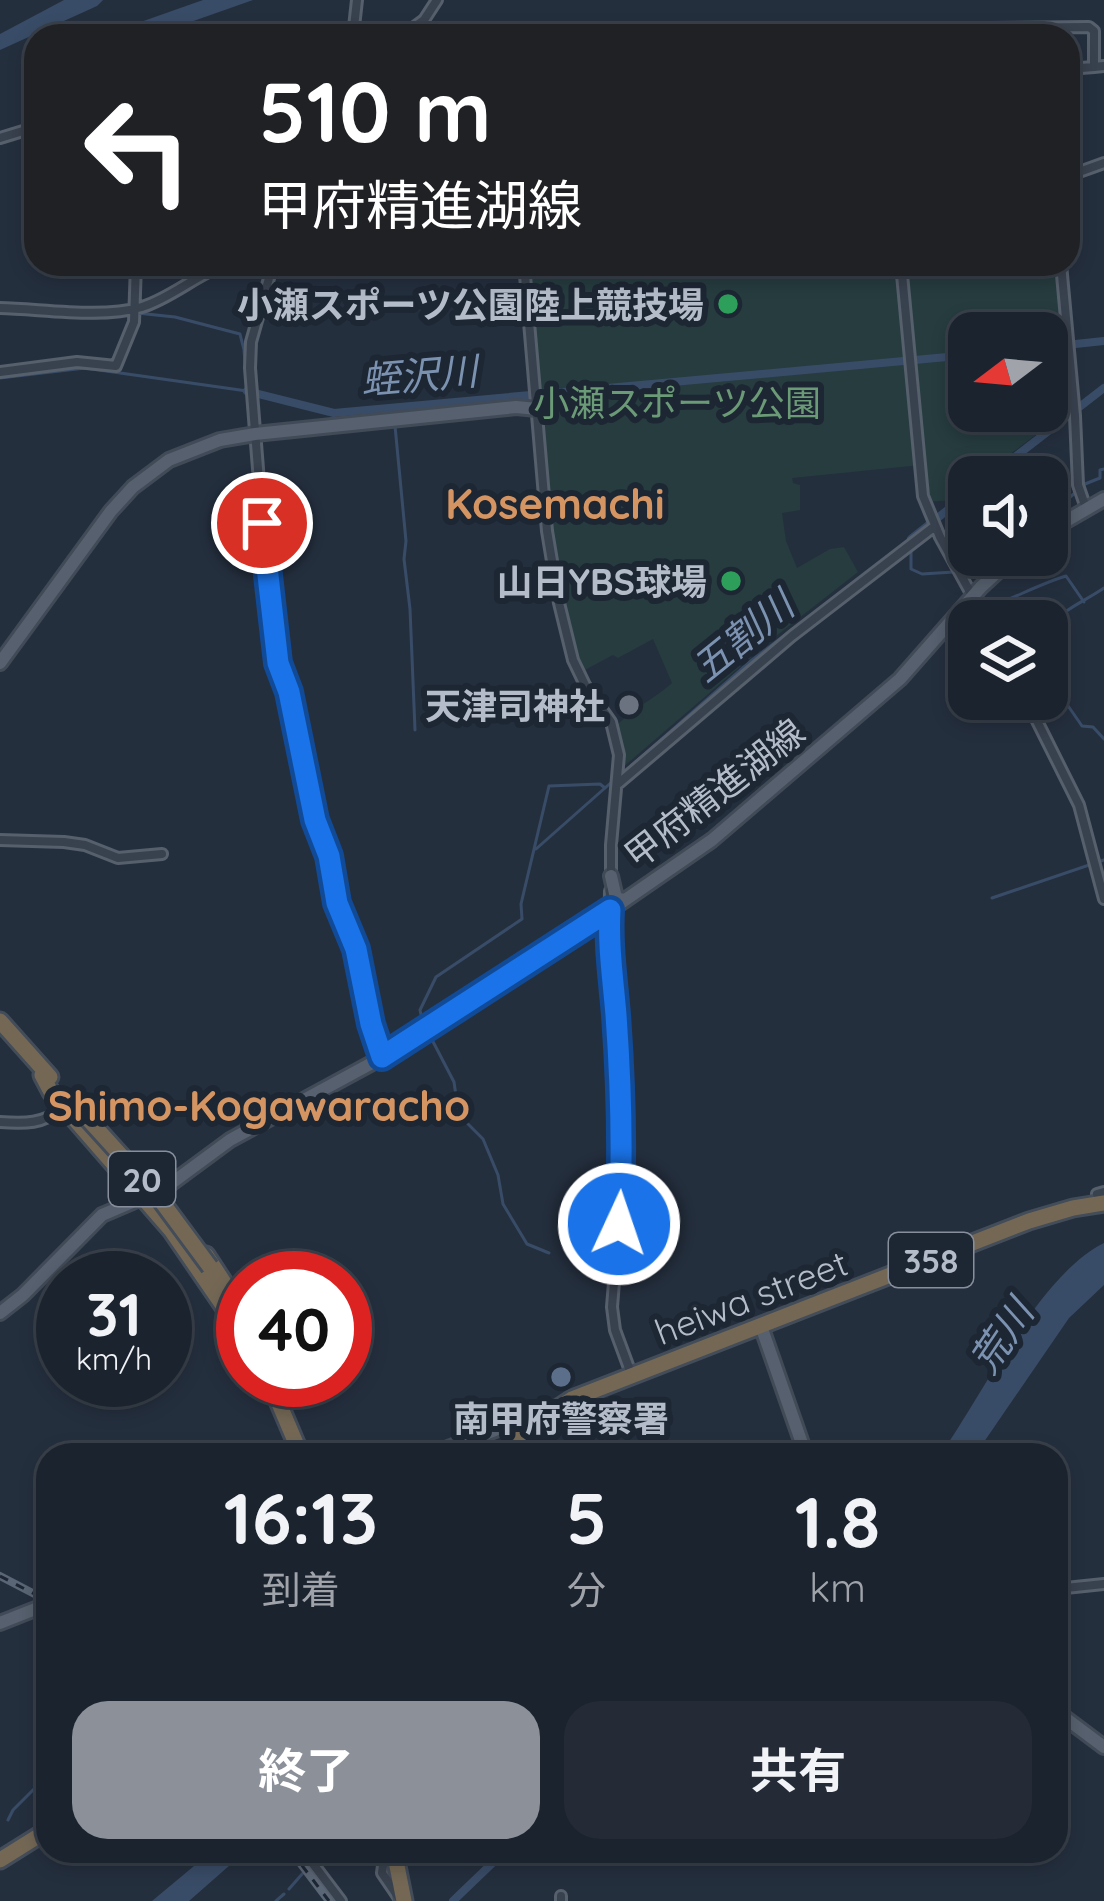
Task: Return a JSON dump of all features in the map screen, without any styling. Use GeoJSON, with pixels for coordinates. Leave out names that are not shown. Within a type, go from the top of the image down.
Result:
{"type":"FeatureCollection","features":[{"type":"Feature","properties":{"kind":"highway","name":"20"},"geometry":{"type":"LineString","coordinates":[[0,1025],[65,1101],[156,1194],[216,1282]]}},
{"type":"Feature","properties":{"kind":"highway"},"geometry":{"type":"LineString","coordinates":[[44,1074],[64,1085],[150,1193],[216,1295]]}},
{"type":"Feature","properties":{"kind":"highway"},"geometry":{"type":"LineString","coordinates":[[65,1101],[150,1193]]}},
{"type":"Feature","properties":{"kind":"highway","name":"heiwa street"},"geometry":{"type":"LineString","coordinates":[[517,1443],[539,1420],[572,1399],[1102,1197]]}},
{"type":"Feature","properties":{"kind":"highway"},"geometry":{"type":"LineString","coordinates":[[284,1407],[299,1443]]}},
{"type":"Feature","properties":{"kind":"highway"},"geometry":{"type":"LineString","coordinates":[[0,1860],[36,1838]]}},
{"type":"Feature","properties":{"kind":"highway"},"geometry":{"type":"LineString","coordinates":[[395,1863],[404,1901]]}},
{"type":"Feature","properties":{"kind":"main road"},"geometry":{"type":"LineString","coordinates":[[0,663],[133,487],[161,464],[189,450],[255,434],[516,407],[536,399]]}},
{"type":"Feature","properties":{"kind":"main road"},"geometry":{"type":"LineString","coordinates":[[1068,519],[1104,499]]}},
{"type":"Feature","properties":{"kind":"main road","name":"甲府精進湖線"},"geometry":{"type":"LineString","coordinates":[[0,1313],[102,1215],[171,1184],[230,1140],[382,1057],[731,826],[913,666],[994,576]]}},
{"type":"Feature","properties":{"kind":"main road"},"geometry":{"type":"LineString","coordinates":[[611,876],[616,898],[625,900]]}},
{"type":"Feature","properties":{"kind":"main road"},"geometry":{"type":"LineString","coordinates":[[761,1326],[802,1443]]}},
{"type":"Feature","properties":{"kind":"main road"},"geometry":{"type":"LineString","coordinates":[[461,1443],[529,1417],[539,1420]]}},
{"type":"Feature","properties":{"kind":"main road"},"geometry":{"type":"LineString","coordinates":[[0,1623],[36,1609]]}},
{"type":"Feature","properties":{"kind":"main road"},"geometry":{"type":"LineString","coordinates":[[1068,1720],[1104,1747]]}},
{"type":"Feature","properties":{"kind":"street"},"geometry":{"type":"LineString","coordinates":[[417,24],[437,0]]}},
{"type":"Feature","properties":{"kind":"street"},"geometry":{"type":"LineString","coordinates":[[1080,27],[1094,32],[1099,67]]}},
{"type":"Feature","properties":{"kind":"street"},"geometry":{"type":"LineString","coordinates":[[0,372],[77,362],[116,366],[136,312],[136,276]]}},
{"type":"Feature","properties":{"kind":"street"},"geometry":{"type":"LineString","coordinates":[[0,308],[136,312],[198,276]]}},
{"type":"Feature","properties":{"kind":"street"},"geometry":{"type":"LineString","coordinates":[[270,276],[251,342],[251,392],[278,663],[289,692],[315,820],[329,856],[337,903],[356,949],[382,1057]]}},
{"type":"Feature","properties":{"kind":"street"},"geometry":{"type":"LineString","coordinates":[[525,276],[547,531],[559,603],[580,675],[614,729],[619,755],[610,844],[609,944],[622,1171],[612,1307],[632,1376]]}},
{"type":"Feature","properties":{"kind":"street"},"geometry":{"type":"LineString","coordinates":[[902,276],[923,496],[975,600]]}},
{"type":"Feature","properties":{"kind":"street"},"geometry":{"type":"LineString","coordinates":[[1062,276],[1078,487],[1087,508]]}},
{"type":"Feature","properties":{"kind":"street"},"geometry":{"type":"LineString","coordinates":[[618,780],[933,523]]}},
{"type":"Feature","properties":{"kind":"street"},"geometry":{"type":"LineString","coordinates":[[1037,720],[1072,788],[1104,899]]}},
{"type":"Feature","properties":{"kind":"street"},"geometry":{"type":"LineString","coordinates":[[0,840],[70,843],[118,858],[162,854]]}},
{"type":"Feature","properties":{"kind":"street"},"geometry":{"type":"LineString","coordinates":[[0,1122],[36,1123],[51,1117],[65,1101]]}},
{"type":"Feature","properties":{"kind":"street"},"geometry":{"type":"LineString","coordinates":[[1068,1588],[1104,1585]]}},
{"type":"Feature","properties":{"kind":"street"},"geometry":{"type":"LineString","coordinates":[[312,1863],[341,1901]]}},
{"type":"Feature","properties":{"kind":"green space","name":"小瀬スポーツ公園"},"geometry":{"type":"Polygon","coordinates":[[[528,276],[1059,276],[1063,312],[948,312],[948,432],[1040,432],[1008,456],[948,456],[948,500],[927,502],[921,465],[792,478],[800,485],[800,510],[782,513],[797,568],[830,549],[844,547],[858,572],[622,768],[616,726],[672,683],[653,639],[581,672],[554,559],[528,276]]]}},
{"type":"Feature","properties":{"kind":"green space","name":"小瀬スポーツ公園"},"geometry":{"type":"Polygon","coordinates":[[[1068,353],[1074,406],[1068,411],[1068,353]]]}},
{"type":"Feature","properties":{"kind":"water"},"geometry":{"type":"Polygon","coordinates":[[[64,0],[103,0],[57,24],[24,24],[24,39],[0,50],[0,34],[64,0]]]}},
{"type":"Feature","properties":{"kind":"water"},"geometry":{"type":"Polygon","coordinates":[[[203,0],[253,0],[185,24],[135,24],[203,0]]]}},
{"type":"Feature","properties":{"kind":"water"},"geometry":{"type":"Polygon","coordinates":[[[1104,1243],[1104,1285],[1069,1318],[983,1443],[948,1443],[1035,1308],[1080,1259],[1104,1243]]]}},
{"type":"Feature","properties":{"kind":"water"},"geometry":{"type":"Polygon","coordinates":[[[198,1863],[232,1863],[189,1901],[152,1901],[198,1863]]]}},
{"type":"Feature","properties":{"kind":"waterway","name":"蛭沢川"},"geometry":{"type":"LineString","coordinates":[[0,313],[96,318],[127,314]]}},
{"type":"Feature","properties":{"kind":"waterway"},"geometry":{"type":"LineString","coordinates":[[0,378],[85,368],[247,391],[240,334],[175,317],[137,313]]}},
{"type":"Feature","properties":{"kind":"waterway","name":"蛭沢川"},"geometry":{"type":"LineString","coordinates":[[1068,345],[1104,341]]}},
{"type":"Feature","properties":{"kind":"waterway","name":"蛭沢川"},"geometry":{"type":"LineString","coordinates":[[247,391],[334,413],[948,357]]}},
{"type":"Feature","properties":{"kind":"waterway"},"geometry":{"type":"LineString","coordinates":[[1016,456],[1104,388]]}},
{"type":"Feature","properties":{"kind":"waterway"},"geometry":{"type":"LineString","coordinates":[[395,426],[415,730]]}},
{"type":"Feature","properties":{"kind":"waterway","name":"五割川"},"geometry":{"type":"LineString","coordinates":[[1080,486],[1100,478],[1104,469]]}},
{"type":"Feature","properties":{"kind":"waterway","name":"五割川"},"geometry":{"type":"LineString","coordinates":[[1068,499],[1076,492]]}},
{"type":"Feature","properties":{"kind":"waterway"},"geometry":{"type":"LineString","coordinates":[[911,539],[948,510]]}},
{"type":"Feature","properties":{"kind":"waterway","name":"五割川"},"geometry":{"type":"LineString","coordinates":[[622,774],[752,660],[911,540]]}},
{"type":"Feature","properties":{"kind":"waterway","name":"五割川"},"geometry":{"type":"LineString","coordinates":[[911,550],[911,569],[922,574],[948,572]]}},
{"type":"Feature","properties":{"kind":"waterway","name":"五割川"},"geometry":{"type":"LineString","coordinates":[[1005,600],[1066,576],[1084,602]]}},
{"type":"Feature","properties":{"kind":"waterway"},"geometry":{"type":"LineString","coordinates":[[1068,610],[1104,588]]}},
{"type":"Feature","properties":{"kind":"waterway"},"geometry":{"type":"LineString","coordinates":[[1068,706],[1082,726],[1093,727],[1104,739]]}},
{"type":"Feature","properties":{"kind":"waterway","name":"五割川"},"geometry":{"type":"LineString","coordinates":[[536,849],[614,780]]}},
{"type":"Feature","properties":{"kind":"waterway"},"geometry":{"type":"LineString","coordinates":[[423,1024],[420,1010],[436,977],[522,919],[521,904],[549,786],[600,784],[605,788]]}},
{"type":"Feature","properties":{"kind":"waterway"},"geometry":{"type":"LineString","coordinates":[[992,898],[1104,860]]}},
{"type":"Feature","properties":{"kind":"waterway"},"geometry":{"type":"LineString","coordinates":[[428,1032],[454,1082],[464,1120],[483,1139],[498,1175],[503,1204],[527,1244],[549,1253]]}},
{"type":"Feature","properties":{"kind":"waterway"},"geometry":{"type":"LineString","coordinates":[[8,1820],[36,1787]]}},
{"type":"Feature","properties":{"kind":"waterway"},"geometry":{"type":"LineString","coordinates":[[453,1901],[493,1863]]}},
{"type":"Feature","properties":{"kind":"waterway"},"geometry":{"type":"LineString","coordinates":[[289,1889],[310,1865]]}},
{"type":"Feature","properties":{"kind":"waterway"},"geometry":{"type":"LineString","coordinates":[[276,1901],[284,1894]]}},
{"type":"Feature","properties":{"kind":"railway"},"geometry":{"type":"LineString","coordinates":[[0,1576],[36,1595]]}},
{"type":"Feature","properties":{"kind":"railway"},"geometry":{"type":"LineString","coordinates":[[300,1863],[329,1901]]}},
{"type":"Feature","properties":{"kind":"place","name":"小瀬スポーツ公園陸上競技場"},"geometry":{"type":"Point","coordinates":[728,304]}},
{"type":"Feature","properties":{"kind":"place","name":"山日YBS球場"},"geometry":{"type":"Point","coordinates":[731,581]}},
{"type":"Feature","properties":{"kind":"place","name":"天津司神社"},"geometry":{"type":"Point","coordinates":[629,705]}},
{"type":"Feature","properties":{"kind":"place","name":"南甲府警察署"},"geometry":{"type":"Point","coordinates":[561,1377]}},
{"type":"Feature","properties":{"kind":"district","name":"Kosemachi"},"geometry":{"type":"Point","coordinates":[555,503]}},
{"type":"Feature","properties":{"kind":"district","name":"Shimo-Kogawaracho"},"geometry":{"type":"Point","coordinates":[259,1105]}},
{"type":"Feature","properties":{"kind":"route"},"geometry":{"type":"LineString","coordinates":[[262,523],[278,663],[286,679],[315,820],[333,871],[337,903],[356,949],[382,1057],[610,910],[621,1143],[619,1224]]}},
{"type":"Feature","properties":{"kind":"water label","name":"荒川"},"geometry":{"type":"Point","coordinates":[1001,1336]}}]}
